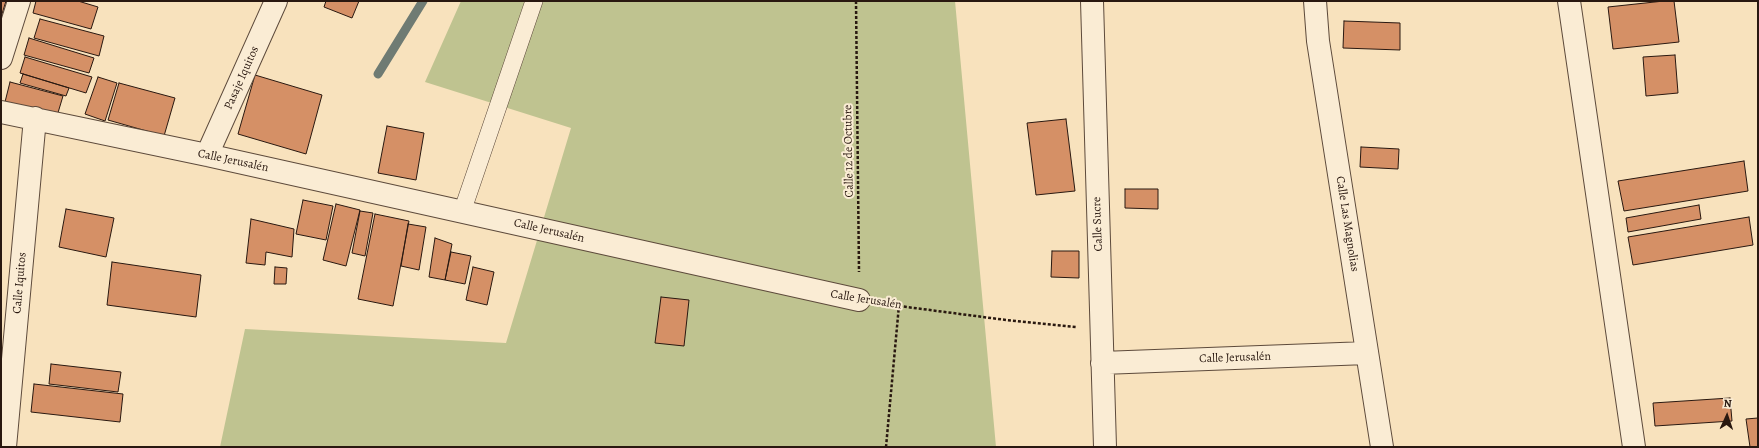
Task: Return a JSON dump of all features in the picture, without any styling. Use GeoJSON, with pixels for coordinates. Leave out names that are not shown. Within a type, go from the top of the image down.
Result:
{"type":"FeatureCollection","features":[{"type":"Feature","properties":{"kind":"street"},"geometry":{"type":"LineString","coordinates":[[1,58],[19,1]]}},
{"type":"Feature","properties":{"kind":"street","name":"Pasaje Iquitos"},"geometry":{"type":"LineString","coordinates":[[207,155],[276,1]]}},
{"type":"Feature","properties":{"kind":"street","name":"Calle Sucre"},"geometry":{"type":"LineString","coordinates":[[1092,1],[1105,447]]}},
{"type":"Feature","properties":{"kind":"street","name":"Calle Las Magnolias"},"geometry":{"type":"LineString","coordinates":[[1315,1],[1318,41],[1382,447]]}},
{"type":"Feature","properties":{"kind":"street"},"geometry":{"type":"LineString","coordinates":[[1569,1],[1634,447]]}},
{"type":"Feature","properties":{"kind":"street","name":"Calle Jerusalén"},"geometry":{"type":"LineString","coordinates":[[1,112],[207,155],[859,300]]}},
{"type":"Feature","properties":{"kind":"street","name":"Calle Iquitos"},"geometry":{"type":"LineString","coordinates":[[5,447],[34,118]]}},
{"type":"Feature","properties":{"kind":"street","name":"Calle Jerusalén"},"geometry":{"type":"LineString","coordinates":[[1102,363],[1367,353]]}},
{"type":"Feature","properties":{"kind":"lane"},"geometry":{"type":"LineString","coordinates":[[462,212],[534,1]]}},
{"type":"Feature","properties":{"kind":"path","name":"Calle 12 de Octubre"},"geometry":{"type":"LineString","coordinates":[[856,1],[859,300]]}},
{"type":"Feature","properties":{"kind":"path","name":"Calle Jerusalén"},"geometry":{"type":"LineString","coordinates":[[859,300],[1006,320],[1101,329]]}},
{"type":"Feature","properties":{"kind":"path"},"geometry":{"type":"LineString","coordinates":[[886,447],[899,305]]}},
{"type":"Feature","properties":{"kind":"green space"},"geometry":{"type":"Polygon","coordinates":[[[461,1],[955,1],[996,447],[220,447],[245,329],[506,343],[571,128],[425,82],[461,1]]]}},
{"type":"Feature","properties":{"kind":"building"},"geometry":{"type":"Polygon","coordinates":[[[1,1],[6,1],[1,17],[1,1]]]}},
{"type":"Feature","properties":{"kind":"building"},"geometry":{"type":"Polygon","coordinates":[[[36,1],[78,1],[98,7],[91,29],[33,13],[36,1]]]}},
{"type":"Feature","properties":{"kind":"building"},"geometry":{"type":"Polygon","coordinates":[[[326,1],[359,1],[352,18],[324,7],[326,1]]]}},
{"type":"Feature","properties":{"kind":"building"},"geometry":{"type":"Polygon","coordinates":[[[1674,1],[1679,42],[1613,49],[1608,7],[1674,1]]]}},
{"type":"Feature","properties":{"kind":"building"},"geometry":{"type":"Polygon","coordinates":[[[40,19],[104,36],[99,56],[34,38],[40,19]]]}},
{"type":"Feature","properties":{"kind":"building"},"geometry":{"type":"Polygon","coordinates":[[[1344,21],[1400,23],[1400,50],[1343,48],[1344,21]]]}},
{"type":"Feature","properties":{"kind":"building"},"geometry":{"type":"Polygon","coordinates":[[[29,38],[94,58],[89,73],[24,55],[29,38]]]}},
{"type":"Feature","properties":{"kind":"building"},"geometry":{"type":"Polygon","coordinates":[[[1675,55],[1678,93],[1646,96],[1643,57],[1675,55]]]}},
{"type":"Feature","properties":{"kind":"building"},"geometry":{"type":"Polygon","coordinates":[[[25,57],[92,77],[86,93],[20,73],[25,57]]]}},
{"type":"Feature","properties":{"kind":"building"},"geometry":{"type":"Polygon","coordinates":[[[23,74],[69,88],[66,96],[20,83],[23,74]]]}},
{"type":"Feature","properties":{"kind":"building"},"geometry":{"type":"Polygon","coordinates":[[[255,75],[322,95],[306,154],[238,134],[255,75]]]}},
{"type":"Feature","properties":{"kind":"building"},"geometry":{"type":"Polygon","coordinates":[[[98,77],[117,83],[105,121],[85,114],[98,77]]]}},
{"type":"Feature","properties":{"kind":"building"},"geometry":{"type":"Polygon","coordinates":[[[10,82],[63,96],[57,116],[5,102],[10,82]]]}},
{"type":"Feature","properties":{"kind":"building"},"geometry":{"type":"Polygon","coordinates":[[[119,83],[175,98],[164,136],[108,120],[119,83]]]}},
{"type":"Feature","properties":{"kind":"building"},"geometry":{"type":"Polygon","coordinates":[[[1066,119],[1075,191],[1036,195],[1027,123],[1066,119]]]}},
{"type":"Feature","properties":{"kind":"building"},"geometry":{"type":"Polygon","coordinates":[[[387,126],[424,133],[416,180],[378,173],[387,126]]]}},
{"type":"Feature","properties":{"kind":"building"},"geometry":{"type":"Polygon","coordinates":[[[1361,147],[1399,149],[1398,169],[1360,167],[1361,147]]]}},
{"type":"Feature","properties":{"kind":"building"},"geometry":{"type":"Polygon","coordinates":[[[1744,161],[1748,191],[1624,211],[1618,181],[1744,161]]]}},
{"type":"Feature","properties":{"kind":"building"},"geometry":{"type":"Polygon","coordinates":[[[1125,189],[1158,189],[1158,209],[1125,208],[1125,189]]]}},
{"type":"Feature","properties":{"kind":"building"},"geometry":{"type":"Polygon","coordinates":[[[303,200],[333,206],[326,240],[296,234],[303,200]]]}},
{"type":"Feature","properties":{"kind":"building"},"geometry":{"type":"Polygon","coordinates":[[[336,204],[360,210],[346,266],[323,260],[336,204]]]}},
{"type":"Feature","properties":{"kind":"building"},"geometry":{"type":"Polygon","coordinates":[[[1699,205],[1701,219],[1628,232],[1626,218],[1699,205]]]}},
{"type":"Feature","properties":{"kind":"building"},"geometry":{"type":"Polygon","coordinates":[[[66,209],[114,218],[106,257],[59,247],[66,209]]]}},
{"type":"Feature","properties":{"kind":"building"},"geometry":{"type":"Polygon","coordinates":[[[360,211],[373,213],[365,256],[352,253],[360,211]]]}},
{"type":"Feature","properties":{"kind":"building"},"geometry":{"type":"Polygon","coordinates":[[[375,214],[409,221],[393,306],[358,299],[375,214]]]}},
{"type":"Feature","properties":{"kind":"building"},"geometry":{"type":"Polygon","coordinates":[[[1749,217],[1753,245],[1633,265],[1628,237],[1749,217]]]}},
{"type":"Feature","properties":{"kind":"building"},"geometry":{"type":"Polygon","coordinates":[[[251,219],[294,229],[292,257],[266,252],[265,265],[246,263],[251,219]]]}},
{"type":"Feature","properties":{"kind":"building"},"geometry":{"type":"Polygon","coordinates":[[[408,224],[426,227],[419,270],[401,266],[408,224]]]}},
{"type":"Feature","properties":{"kind":"building"},"geometry":{"type":"Polygon","coordinates":[[[435,238],[452,244],[445,280],[429,277],[435,238]]]}},
{"type":"Feature","properties":{"kind":"building"},"geometry":{"type":"Polygon","coordinates":[[[1052,251],[1079,251],[1079,278],[1051,277],[1052,251]]]}},
{"type":"Feature","properties":{"kind":"building"},"geometry":{"type":"Polygon","coordinates":[[[451,252],[471,256],[465,284],[445,280],[451,252]]]}},
{"type":"Feature","properties":{"kind":"building"},"geometry":{"type":"Polygon","coordinates":[[[112,262],[201,275],[196,317],[107,305],[112,262]]]}},
{"type":"Feature","properties":{"kind":"building"},"geometry":{"type":"Polygon","coordinates":[[[275,267],[287,268],[286,284],[274,284],[275,267]]]}},
{"type":"Feature","properties":{"kind":"building"},"geometry":{"type":"Polygon","coordinates":[[[473,267],[494,272],[487,305],[466,300],[473,267]]]}},
{"type":"Feature","properties":{"kind":"building"},"geometry":{"type":"Polygon","coordinates":[[[661,297],[689,300],[684,346],[655,343],[661,297]]]}},
{"type":"Feature","properties":{"kind":"building"},"geometry":{"type":"Polygon","coordinates":[[[51,364],[121,372],[118,392],[49,384],[51,364]]]}},
{"type":"Feature","properties":{"kind":"building"},"geometry":{"type":"Polygon","coordinates":[[[34,384],[123,394],[120,422],[31,412],[34,384]]]}},
{"type":"Feature","properties":{"kind":"building"},"geometry":{"type":"Polygon","coordinates":[[[1730,398],[1732,421],[1655,426],[1653,403],[1730,398]]]}},
{"type":"Feature","properties":{"kind":"building"},"geometry":{"type":"Polygon","coordinates":[[[1758,418],[1758,447],[1750,447],[1746,419],[1758,418]]]}},
{"type":"Feature","properties":{"kind":"waterway"},"geometry":{"type":"LineString","coordinates":[[378,74],[423,1]]}}]}
